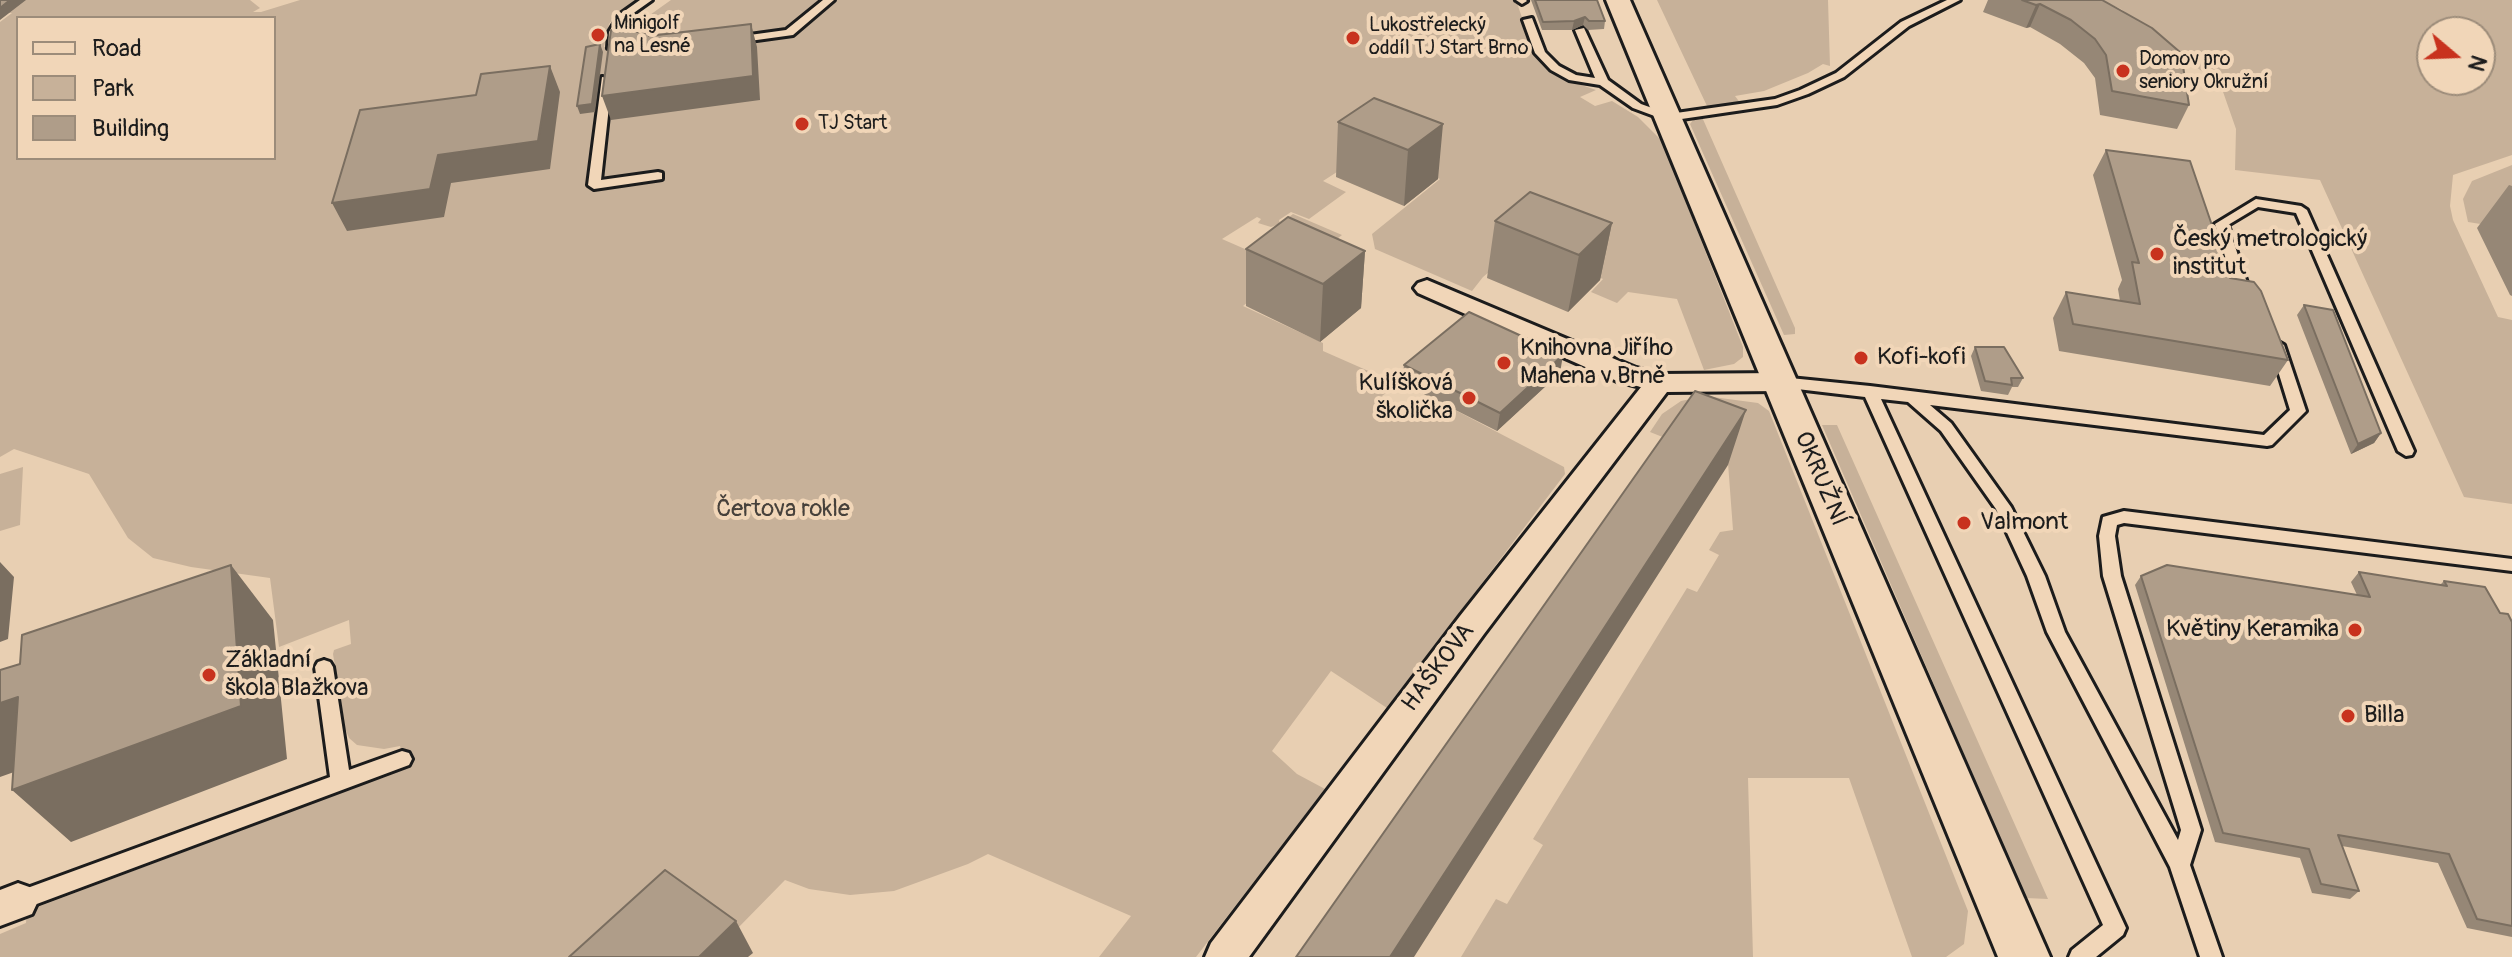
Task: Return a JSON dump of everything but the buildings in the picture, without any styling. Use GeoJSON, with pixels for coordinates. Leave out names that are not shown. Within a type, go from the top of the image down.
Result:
{"type":"FeatureCollection","features":[{"type":"Feature","properties":{"kind":"street","name":"OKRUŽNÍ"},"geometry":{"type":"LineString","coordinates":[[1618,0],[2024,957]]}},
{"type":"Feature","properties":{"kind":"street"},"geometry":{"type":"LineString","coordinates":[[1427,288],[1627,375],[1659,383],[1780,382]]}},
{"type":"Feature","properties":{"kind":"street","name":"HAŠKOVA"},"geometry":{"type":"LineString","coordinates":[[1225,957],[1472,625],[1659,383]]}},
{"type":"Feature","properties":{"kind":"lane"},"geometry":{"type":"LineString","coordinates":[[647,0],[624,15],[614,32],[594,185],[658,176]]}},
{"type":"Feature","properties":{"kind":"lane"},"geometry":{"type":"LineString","coordinates":[[719,42],[789,33],[829,0]]}},
{"type":"Feature","properties":{"kind":"lane"},"geometry":{"type":"LineString","coordinates":[[1528,20],[1540,53],[1555,68],[1573,78],[1603,82],[1637,106],[1668,118],[1777,102],[1804,92],[1840,75],[1905,24],[1955,0]]}},
{"type":"Feature","properties":{"kind":"lane"},"geometry":{"type":"LineString","coordinates":[[1580,30],[1603,82]]}},
{"type":"Feature","properties":{"kind":"lane"},"geometry":{"type":"LineString","coordinates":[[612,46],[626,48]]}},
{"type":"Feature","properties":{"kind":"lane"},"geometry":{"type":"LineString","coordinates":[[2249,310],[2221,224],[2256,203],[2301,210],[2406,451]]}},
{"type":"Feature","properties":{"kind":"lane"},"geometry":{"type":"LineString","coordinates":[[1780,382],[2267,441],[2298,411],[2272,332]]}},
{"type":"Feature","properties":{"kind":"lane"},"geometry":{"type":"LineString","coordinates":[[1870,391],[2115,928],[2080,957]]}},
{"type":"Feature","properties":{"kind":"lane"},"geometry":{"type":"LineString","coordinates":[[1913,399],[1946,427],[2003,507],[2036,576],[2056,632],[2180,865],[2211,957]]}},
{"type":"Feature","properties":{"kind":"lane"},"geometry":{"type":"LineString","coordinates":[[2180,865],[2191,830],[2112,576],[2107,536],[2109,521],[2124,517],[2512,565]]}},
{"type":"Feature","properties":{"kind":"lane"},"geometry":{"type":"LineString","coordinates":[[324,667],[341,782]]}},
{"type":"Feature","properties":{"kind":"lane"},"geometry":{"type":"LineString","coordinates":[[9,904],[402,759]]}},
{"type":"Feature","properties":{"kind":"green space","name":"Čertova rokle"},"geometry":{"type":"Polygon","coordinates":[[[18,0],[250,0],[260,8],[253,12],[261,12],[300,0],[638,0],[619,12],[609,24],[604,47],[622,45],[647,17],[671,0],[1516,0],[1534,53],[1561,78],[1596,90],[1580,97],[1595,106],[1612,101],[1638,117],[1662,141],[1743,347],[1743,357],[1734,364],[1704,370],[1677,299],[1628,292],[1617,303],[1591,292],[1603,279],[1520,246],[1483,277],[1472,291],[1375,249],[1372,234],[1440,179],[1371,150],[1323,181],[1346,192],[1309,219],[1291,212],[1279,220],[1280,224],[1293,214],[1342,235],[1317,255],[1279,224],[1271,227],[1258,223],[1261,219],[1257,217],[1222,239],[1277,263],[1259,293],[1243,306],[1323,343],[1323,351],[1398,384],[1382,396],[1431,420],[1445,419],[1455,410],[1564,467],[1565,474],[1387,708],[1331,671],[1272,751],[1297,774],[1325,789],[1196,957],[1099,957],[1131,916],[988,854],[894,891],[850,895],[809,889],[785,880],[736,930],[619,957],[0,957],[0,934],[26,923],[27,911],[406,768],[400,746],[384,749],[357,745],[349,738],[345,728],[333,654],[334,650],[351,644],[349,620],[279,647],[270,578],[191,567],[153,558],[128,538],[89,474],[14,449],[0,457],[0,22],[12,13],[2,13],[18,0]]]}},
{"type":"Feature","properties":{"kind":"green space"},"geometry":{"type":"Polygon","coordinates":[[[1657,0],[1828,0],[1830,66],[1823,64],[1764,91],[1735,96],[1741,104],[1707,106],[1657,0]]]}},
{"type":"Feature","properties":{"kind":"green space"},"geometry":{"type":"Polygon","coordinates":[[[2100,0],[2512,0],[2512,155],[2453,175],[2450,206],[2453,220],[2498,317],[2512,320],[2512,504],[2464,497],[2320,180],[2235,170],[2236,129],[2221,86],[2121,9],[2100,0]]]}},
{"type":"Feature","properties":{"kind":"green space"},"geometry":{"type":"Polygon","coordinates":[[[1702,117],[1795,334],[1784,335],[1690,124],[1702,117]]]}},
{"type":"Feature","properties":{"kind":"green space"},"geometry":{"type":"Polygon","coordinates":[[[2512,165],[2512,229],[2468,222],[2463,199],[2472,181],[2512,165]]]}},
{"type":"Feature","properties":{"kind":"green space"},"geometry":{"type":"Polygon","coordinates":[[[1705,396],[1758,403],[1769,411],[1968,911],[1964,944],[1946,957],[1912,957],[1849,778],[1748,778],[1753,957],[1461,957],[1496,899],[1507,904],[1543,845],[1533,839],[1687,588],[1697,592],[1719,555],[1709,550],[1720,532],[1733,530],[1728,463],[1650,432],[1662,414],[1681,401],[1705,396]]]}},
{"type":"Feature","properties":{"kind":"green space"},"geometry":{"type":"Polygon","coordinates":[[[1822,425],[1837,425],[2048,899],[2026,898],[1822,425]]]}},
{"type":"Feature","properties":{"kind":"green space"},"geometry":{"type":"Polygon","coordinates":[[[23,467],[20,525],[0,531],[0,474],[23,467]]]}},
{"type":"Feature","properties":{"kind":"place","name":"Minigolf na Lesné"},"geometry":{"type":"Point","coordinates":[598,35]}},
{"type":"Feature","properties":{"kind":"place","name":"Lukostřelecký oddíl TJ Start Brno"},"geometry":{"type":"Point","coordinates":[1353,38]}},
{"type":"Feature","properties":{"kind":"place","name":"Domov pro seniory Okružní"},"geometry":{"type":"Point","coordinates":[2123,71]}},
{"type":"Feature","properties":{"kind":"place","name":"TJ Start"},"geometry":{"type":"Point","coordinates":[802,124]}},
{"type":"Feature","properties":{"kind":"place","name":"Český metrologický institut"},"geometry":{"type":"Point","coordinates":[2157,254]}},
{"type":"Feature","properties":{"kind":"place","name":"Kofi-kofi"},"geometry":{"type":"Point","coordinates":[1861,358]}},
{"type":"Feature","properties":{"kind":"place","name":"Knihovna Jiřího Mahena v Brně"},"geometry":{"type":"Point","coordinates":[1504,363]}},
{"type":"Feature","properties":{"kind":"place","name":"Kulíšková školička"},"geometry":{"type":"Point","coordinates":[1469,398]}},
{"type":"Feature","properties":{"kind":"place","name":"Valmont"},"geometry":{"type":"Point","coordinates":[1964,523]}},
{"type":"Feature","properties":{"kind":"place","name":"Květiny Keramika"},"geometry":{"type":"Point","coordinates":[2355,630]}},
{"type":"Feature","properties":{"kind":"place","name":"Základní škola Blažkova"},"geometry":{"type":"Point","coordinates":[209,675]}},
{"type":"Feature","properties":{"kind":"place","name":"Billa"},"geometry":{"type":"Point","coordinates":[2348,716]}}]}
